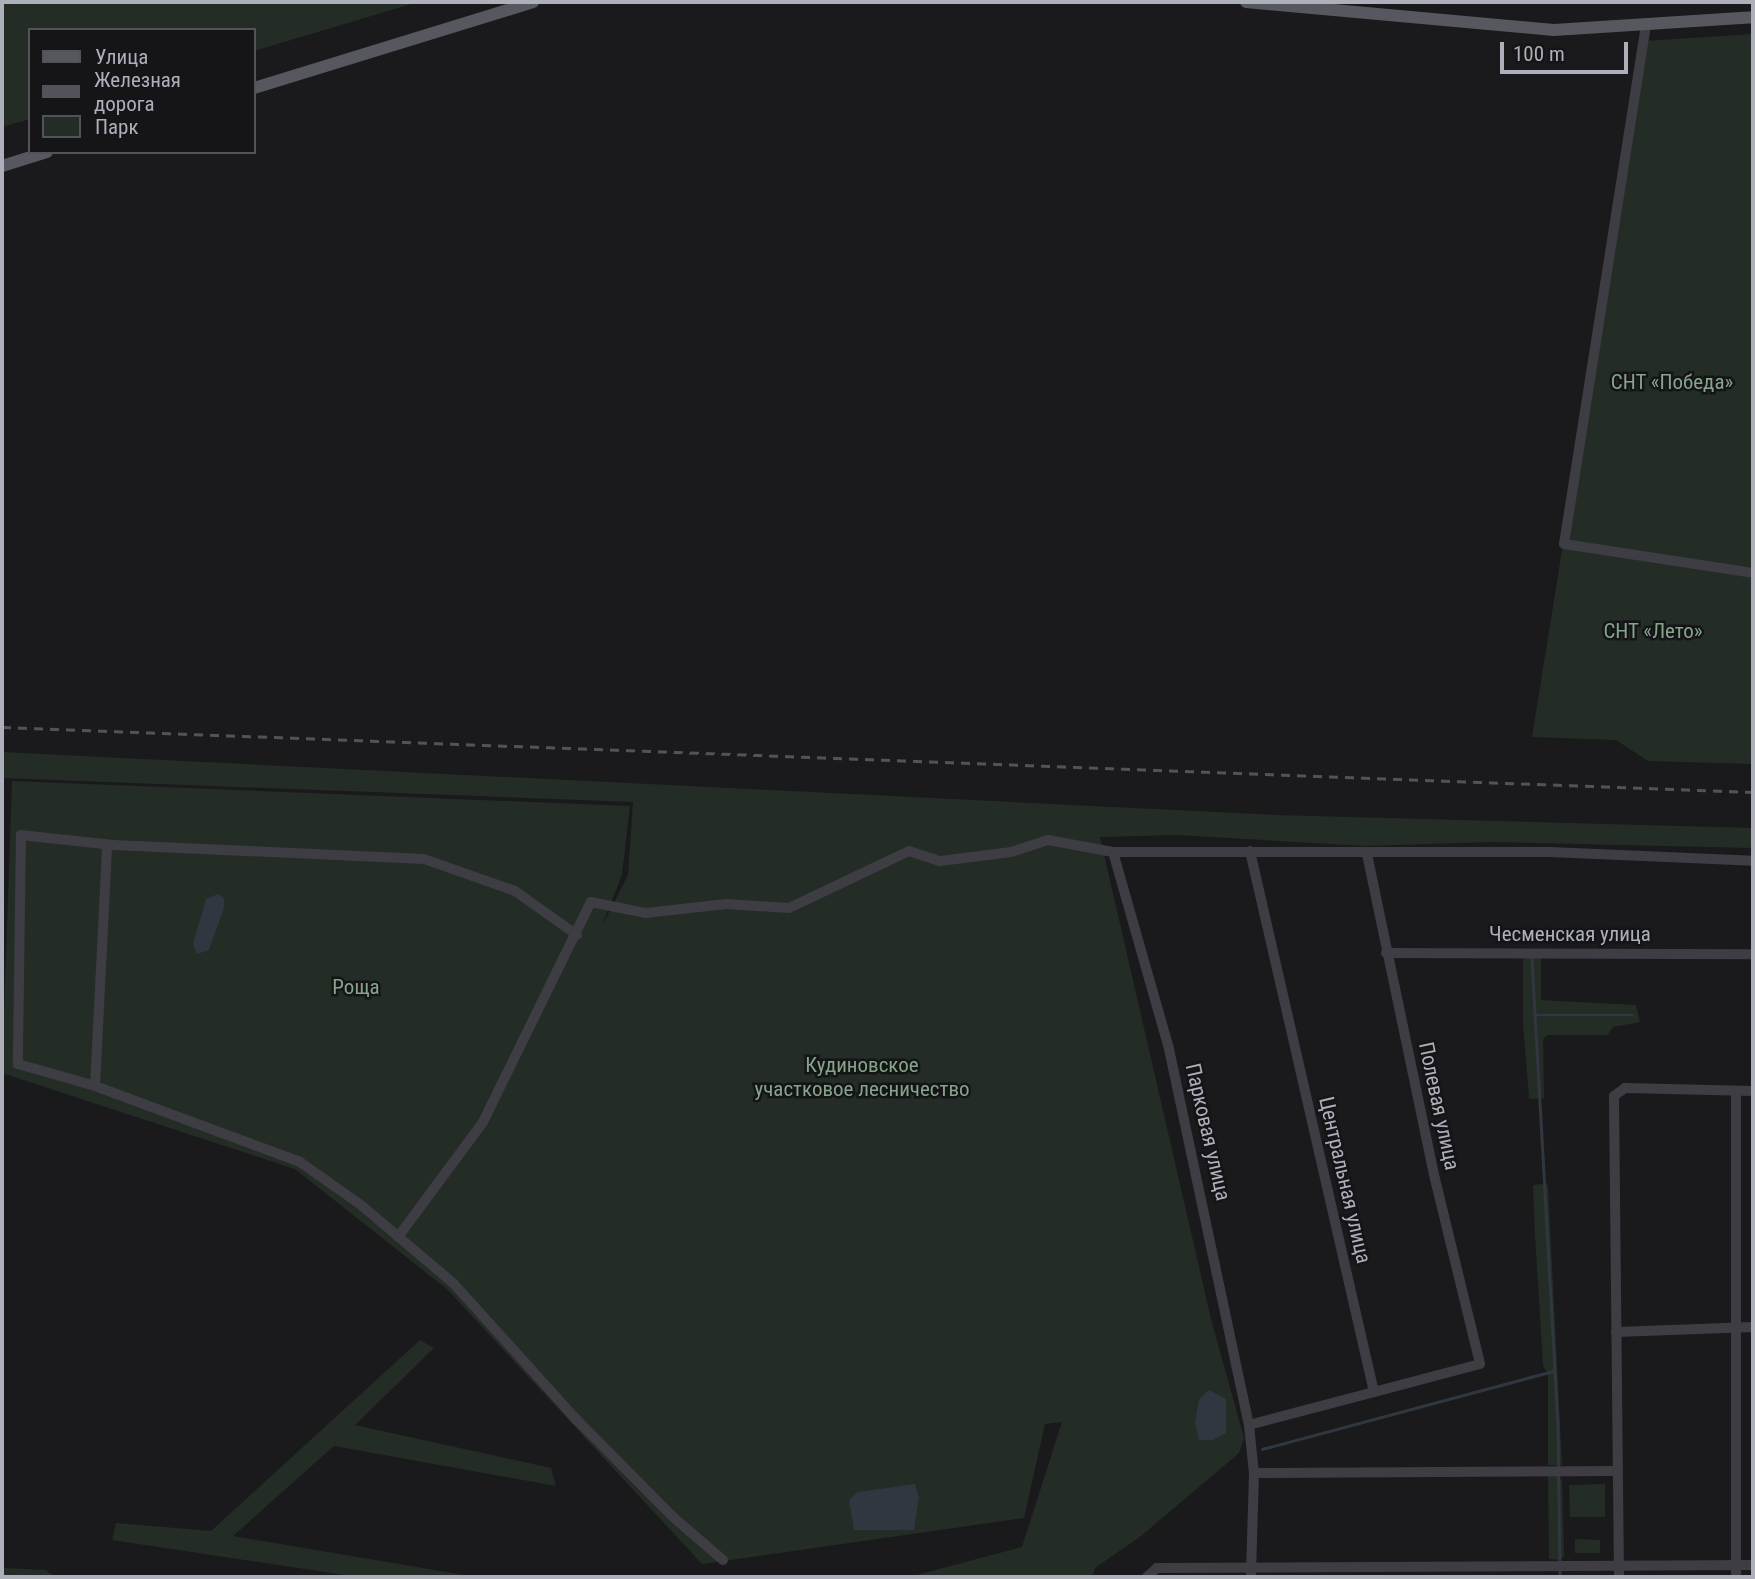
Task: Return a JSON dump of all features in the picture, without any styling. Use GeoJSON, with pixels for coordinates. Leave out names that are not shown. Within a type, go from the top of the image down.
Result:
{"type":"FeatureCollection","features":[{"type":"Feature","properties":{"kind":"main road"},"geometry":{"type":"LineString","coordinates":[[256,87],[533,2]]}},
{"type":"Feature","properties":{"kind":"main road"},"geometry":{"type":"LineString","coordinates":[[1246,2],[1494,28],[1646,24],[1753,17]]}},
{"type":"Feature","properties":{"kind":"main road"},"geometry":{"type":"LineString","coordinates":[[2,166],[41,154]]}},
{"type":"Feature","properties":{"kind":"street"},"geometry":{"type":"LineString","coordinates":[[1646,24],[1564,544],[1753,573]]}},
{"type":"Feature","properties":{"kind":"street"},"geometry":{"type":"LineString","coordinates":[[577,934],[515,891],[424,859],[107,845],[21,835],[18,1064],[95,1086],[300,1162],[454,1284],[575,1418],[673,1517],[723,1560]]}},
{"type":"Feature","properties":{"kind":"street"},"geometry":{"type":"LineString","coordinates":[[398,1237],[483,1122],[591,902],[645,913],[727,904],[789,908],[909,851],[940,861],[1011,852],[1048,840],[1113,852],[1550,852],[1753,861]]}},
{"type":"Feature","properties":{"kind":"street"},"geometry":{"type":"LineString","coordinates":[[95,1086],[107,845]]}},
{"type":"Feature","properties":{"kind":"street","name":"Центральная улица"},"geometry":{"type":"LineString","coordinates":[[1250,851],[1374,1392]]}},
{"type":"Feature","properties":{"kind":"street","name":"Парковая улица"},"geometry":{"type":"LineString","coordinates":[[1113,852],[1169,1049],[1249,1424],[1254,1473],[1251,1573]]}},
{"type":"Feature","properties":{"kind":"street","name":"Полевая улица"},"geometry":{"type":"LineString","coordinates":[[1367,854],[1386,953],[1480,1364],[1374,1392]]}},
{"type":"Feature","properties":{"kind":"street","name":"Чесменская улица"},"geometry":{"type":"LineString","coordinates":[[1386,953],[1753,954]]}},
{"type":"Feature","properties":{"kind":"street"},"geometry":{"type":"LineString","coordinates":[[1619,1572],[1614,1096],[1625,1088],[1753,1091]]}},
{"type":"Feature","properties":{"kind":"street"},"geometry":{"type":"LineString","coordinates":[[1736,1091],[1736,1577]]}},
{"type":"Feature","properties":{"kind":"street"},"geometry":{"type":"LineString","coordinates":[[1616,1332],[1753,1328]]}},
{"type":"Feature","properties":{"kind":"street"},"geometry":{"type":"LineString","coordinates":[[1249,1424],[1374,1392]]}},
{"type":"Feature","properties":{"kind":"street"},"geometry":{"type":"LineString","coordinates":[[1254,1473],[1616,1471]]}},
{"type":"Feature","properties":{"kind":"street"},"geometry":{"type":"LineString","coordinates":[[1147,1577],[1157,1569],[1251,1573],[1619,1572],[1753,1565]]}},
{"type":"Feature","properties":{"kind":"green space"},"geometry":{"type":"Polygon","coordinates":[[[2,2],[418,2],[256,50],[256,28],[28,28],[28,120],[2,127],[2,2]]]}},
{"type":"Feature","properties":{"kind":"green space"},"geometry":{"type":"Polygon","coordinates":[[[1753,34],[1753,764],[1648,761],[1616,740],[1532,737],[1644,41],[1753,34]]]}},
{"type":"Feature","properties":{"kind":"green space"},"geometry":{"type":"Polygon","coordinates":[[[2,752],[1275,815],[1753,828],[1753,848],[1491,842],[1365,846],[1177,835],[1100,837],[1211,1319],[1244,1438],[1239,1453],[1141,1536],[1095,1568],[1092,1577],[909,1577],[1022,1547],[1062,1422],[1045,1424],[1024,1518],[702,1564],[448,1290],[295,1169],[2,1073],[12,781],[630,806],[622,875],[601,928],[628,875],[633,802],[2,778],[2,752]]]}},
{"type":"Feature","properties":{"kind":"green space"},"geometry":{"type":"Polygon","coordinates":[[[1541,955],[1541,1000],[1636,1005],[1640,1022],[1613,1027],[1608,1035],[1547,1035],[1543,1040],[1544,1098],[1534,1099],[1529,1098],[1523,1023],[1523,959],[1541,955]]]}},
{"type":"Feature","properties":{"kind":"green space"},"geometry":{"type":"Polygon","coordinates":[[[1548,1185],[1562,1465],[1548,1465],[1548,1375],[1543,1365],[1533,1186],[1548,1185]]]}},
{"type":"Feature","properties":{"kind":"green space"},"geometry":{"type":"Polygon","coordinates":[[[420,1340],[434,1348],[355,1425],[551,1468],[556,1486],[334,1446],[233,1536],[476,1577],[358,1577],[112,1540],[116,1523],[211,1531],[420,1340]]]}},
{"type":"Feature","properties":{"kind":"green space"},"geometry":{"type":"Polygon","coordinates":[[[1556,1475],[1562,1480],[1564,1557],[1560,1560],[1549,1559],[1548,1476],[1556,1475]]]}},
{"type":"Feature","properties":{"kind":"green space"},"geometry":{"type":"Polygon","coordinates":[[[1605,1484],[1605,1517],[1570,1517],[1569,1485],[1605,1484]]]}},
{"type":"Feature","properties":{"kind":"green space"},"geometry":{"type":"Polygon","coordinates":[[[1575,1539],[1600,1540],[1600,1553],[1575,1553],[1575,1539]]]}},
{"type":"Feature","properties":{"kind":"green space"},"geometry":{"type":"Polygon","coordinates":[[[2,1568],[46,1570],[55,1577],[2,1577],[2,1568]]]}},
{"type":"Feature","properties":{"kind":"shaded area"},"geometry":{"type":"Polygon","coordinates":[[[218,894],[224,898],[224,908],[209,950],[197,954],[193,944],[206,899],[218,894]]]}},
{"type":"Feature","properties":{"kind":"shaded area"},"geometry":{"type":"Polygon","coordinates":[[[1209,1390],[1226,1399],[1226,1433],[1213,1440],[1199,1440],[1195,1422],[1199,1400],[1209,1390]]]}},
{"type":"Feature","properties":{"kind":"shaded area"},"geometry":{"type":"Polygon","coordinates":[[[915,1484],[919,1497],[914,1530],[854,1530],[849,1500],[858,1492],[915,1484]]]}},
{"type":"Feature","properties":{"kind":"waterway"},"geometry":{"type":"LineString","coordinates":[[1532,959],[1558,1425],[1560,1577]]}},
{"type":"Feature","properties":{"kind":"waterway"},"geometry":{"type":"LineString","coordinates":[[1536,1015],[1633,1015]]}},
{"type":"Feature","properties":{"kind":"waterway"},"geometry":{"type":"LineString","coordinates":[[1262,1449],[1553,1371]]}},
{"type":"Feature","properties":{"kind":"railway"},"geometry":{"type":"LineString","coordinates":[[2,727],[1753,792]]}},
{"type":"Feature","properties":{"kind":"park label","name":"СНТ «Победа»"},"geometry":{"type":"Point","coordinates":[1672,382]}},
{"type":"Feature","properties":{"kind":"park label","name":"СНТ «Лето»"},"geometry":{"type":"Point","coordinates":[1653,631]}},
{"type":"Feature","properties":{"kind":"park label","name":"Роща"},"geometry":{"type":"Point","coordinates":[356,987]}},
{"type":"Feature","properties":{"kind":"park label","name":"Кудиновское участковое лесничество"},"geometry":{"type":"Point","coordinates":[862,1077]}}]}
